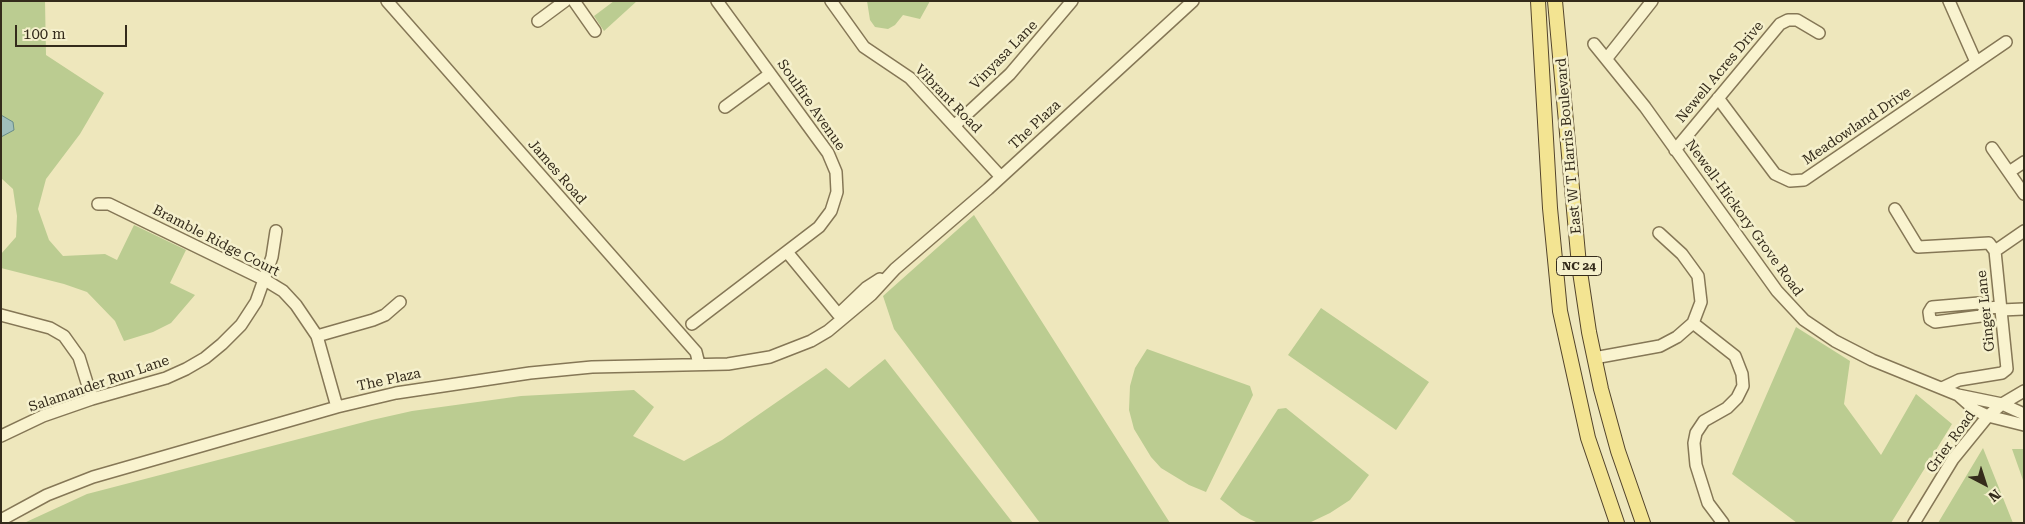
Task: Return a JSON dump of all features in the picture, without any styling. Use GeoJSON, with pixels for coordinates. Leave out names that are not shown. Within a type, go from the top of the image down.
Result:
{"type":"FeatureCollection","features":[{"type":"Feature","properties":{"kind":"main road","name":"East W T Harris Boulevard"},"geometry":{"type":"LineString","coordinates":[[1538,1],[1550,208],[1560,311],[1588,438],[1617,523]]}},
{"type":"Feature","properties":{"kind":"main road","name":"East W T Harris Boulevard"},"geometry":{"type":"LineString","coordinates":[[1555,1],[1579,265],[1594,358],[1618,451],[1643,523]]}},
{"type":"Feature","properties":{"kind":"street"},"geometry":{"type":"LineString","coordinates":[[538,21],[565,1]]}},
{"type":"Feature","properties":{"kind":"street"},"geometry":{"type":"LineString","coordinates":[[574,1],[595,31]]}},
{"type":"Feature","properties":{"kind":"street","name":"Soulfire Avenue"},"geometry":{"type":"LineString","coordinates":[[692,324],[819,227],[828,217],[836,198],[837,178],[828,153],[717,1]]}},
{"type":"Feature","properties":{"kind":"street","name":"Vibrant Road"},"geometry":{"type":"LineString","coordinates":[[831,1],[864,47],[910,78],[1000,177]]}},
{"type":"Feature","properties":{"kind":"street","name":"Vinyasa Lane"},"geometry":{"type":"LineString","coordinates":[[954,126],[1010,74],[1072,1]]}},
{"type":"Feature","properties":{"kind":"street","name":"The Plaza"},"geometry":{"type":"LineString","coordinates":[[1,520],[47,496],[93,477],[337,407],[396,393],[495,376],[592,367],[699,364],[756,360],[811,342],[872,295],[895,269],[1000,177],[1193,1]]}},
{"type":"Feature","properties":{"kind":"street"},"geometry":{"type":"LineString","coordinates":[[1607,58],[1652,1]]}},
{"type":"Feature","properties":{"kind":"street"},"geometry":{"type":"LineString","coordinates":[[1949,1],[1976,62]]}},
{"type":"Feature","properties":{"kind":"street","name":"James Road"},"geometry":{"type":"LineString","coordinates":[[390,2],[696,352],[699,364]]}},
{"type":"Feature","properties":{"kind":"street","name":"Newell Acres Drive"},"geometry":{"type":"LineString","coordinates":[[1675,150],[1780,24],[1788,20],[1797,20],[1819,33]]}},
{"type":"Feature","properties":{"kind":"street","name":"Meadowland Drive"},"geometry":{"type":"LineString","coordinates":[[1718,98],[1769,169],[1782,179],[1797,181],[1809,177],[2006,42]]}},
{"type":"Feature","properties":{"kind":"street","name":"Newell-Hickory Grove Road"},"geometry":{"type":"LineString","coordinates":[[1594,44],[1607,58],[1777,291],[1796,313],[1816,329],[1854,352],[1958,395],[2002,404],[2024,414]]}},
{"type":"Feature","properties":{"kind":"street"},"geometry":{"type":"LineString","coordinates":[[725,107],[770,74]]}},
{"type":"Feature","properties":{"kind":"street"},"geometry":{"type":"LineString","coordinates":[[1992,148],[2024,194]]}},
{"type":"Feature","properties":{"kind":"street"},"geometry":{"type":"LineString","coordinates":[[2009,172],[2024,162]]}},
{"type":"Feature","properties":{"kind":"street","name":"Bramble Ridge Court"},"geometry":{"type":"LineString","coordinates":[[98,204],[109,204],[265,280],[296,305],[317,336],[337,407]]}},
{"type":"Feature","properties":{"kind":"street"},"geometry":{"type":"LineString","coordinates":[[1895,209],[1918,247],[1989,243],[1995,251]]}},
{"type":"Feature","properties":{"kind":"street","name":"Salamander Run Lane"},"geometry":{"type":"LineString","coordinates":[[1,436],[43,416],[92,399],[166,378],[205,358],[240,325],[256,302],[272,257],[276,231]]}},
{"type":"Feature","properties":{"kind":"street","name":"Ginger Lane"},"geometry":{"type":"LineString","coordinates":[[1942,388],[1959,380],[2005,372],[2007,366],[1995,251],[2024,231]]}},
{"type":"Feature","properties":{"kind":"street"},"geometry":{"type":"LineString","coordinates":[[1594,358],[1660,346],[1677,337],[1693,323],[1701,302],[1698,276],[1682,254],[1659,233]]}},
{"type":"Feature","properties":{"kind":"street"},"geometry":{"type":"LineString","coordinates":[[786,252],[838,314]]}},
{"type":"Feature","properties":{"kind":"street","name":"The Plaza"},"geometry":{"type":"LineString","coordinates":[[799,346],[866,288],[895,269]]}},
{"type":"Feature","properties":{"kind":"street"},"geometry":{"type":"LineString","coordinates":[[317,336],[373,320],[385,315],[400,302]]}},
{"type":"Feature","properties":{"kind":"street"},"geometry":{"type":"LineString","coordinates":[[1987,308],[2024,309]]}},
{"type":"Feature","properties":{"kind":"street"},"geometry":{"type":"LineString","coordinates":[[1,315],[50,328],[64,336],[79,357],[92,399]]}},
{"type":"Feature","properties":{"kind":"street"},"geometry":{"type":"LineString","coordinates":[[1693,323],[1735,356],[1742,374],[1743,386],[1737,398],[1727,408],[1704,421],[1696,434],[1694,443],[1696,465],[1708,503],[1723,523]]}},
{"type":"Feature","properties":{"kind":"street","name":"Grier Road"},"geometry":{"type":"LineString","coordinates":[[1914,523],[1953,459],[1988,416],[2002,404],[2024,391]]}},
{"type":"Feature","properties":{"kind":"street","name":"Newell-Hickory Grove Road"},"geometry":{"type":"LineString","coordinates":[[1958,395],[1975,410],[1988,416],[2024,425]]}},
{"type":"Feature","properties":{"kind":"green space"},"geometry":{"type":"Polygon","coordinates":[[[1,1],[45,1],[46,55],[104,93],[80,134],[46,179],[38,209],[49,240],[63,256],[105,254],[117,260],[134,225],[186,250],[170,283],[195,295],[171,323],[153,332],[124,341],[115,321],[87,292],[64,284],[1,268],[1,254],[16,237],[17,216],[13,189],[1,178],[1,1]]]}},
{"type":"Feature","properties":{"kind":"green space"},"geometry":{"type":"Polygon","coordinates":[[[614,1],[637,1],[604,31],[594,16],[614,1]]]}},
{"type":"Feature","properties":{"kind":"green space"},"geometry":{"type":"Polygon","coordinates":[[[867,1],[930,1],[920,19],[903,15],[895,25],[888,29],[875,27],[870,20],[867,1]]]}},
{"type":"Feature","properties":{"kind":"green space"},"geometry":{"type":"Polygon","coordinates":[[[974,215],[1170,523],[1040,523],[894,329],[883,296],[974,215]]]}},
{"type":"Feature","properties":{"kind":"green space"},"geometry":{"type":"Polygon","coordinates":[[[1321,308],[1429,382],[1396,430],[1288,355],[1321,308]]]}},
{"type":"Feature","properties":{"kind":"green space"},"geometry":{"type":"Polygon","coordinates":[[[1796,327],[1850,361],[1844,404],[1881,455],[1916,394],[1952,424],[1891,523],[1797,523],[1732,474],[1796,327]]]}},
{"type":"Feature","properties":{"kind":"green space"},"geometry":{"type":"Polygon","coordinates":[[[1147,349],[1250,386],[1253,395],[1206,492],[1189,485],[1161,468],[1151,457],[1134,429],[1129,410],[1130,386],[1135,368],[1147,349]]]}},
{"type":"Feature","properties":{"kind":"green space"},"geometry":{"type":"Polygon","coordinates":[[[885,359],[1013,523],[24,523],[87,494],[372,420],[412,411],[521,396],[634,390],[654,407],[633,436],[684,461],[722,440],[826,368],[849,388],[885,359]]]}},
{"type":"Feature","properties":{"kind":"green space"},"geometry":{"type":"Polygon","coordinates":[[[1286,408],[1369,475],[1350,500],[1330,513],[1309,523],[1258,523],[1241,515],[1220,499],[1278,409],[1286,408]]]}},
{"type":"Feature","properties":{"kind":"green space"},"geometry":{"type":"Polygon","coordinates":[[[1983,448],[2013,523],[1938,523],[1983,448]]]}},
{"type":"Feature","properties":{"kind":"green space"},"geometry":{"type":"Polygon","coordinates":[[[2012,449],[2024,449],[2024,483],[2012,449]]]}},
{"type":"Feature","properties":{"kind":"water"},"geometry":{"type":"Polygon","coordinates":[[[1,115],[13,122],[14,130],[1,137],[1,115]]]}}]}
